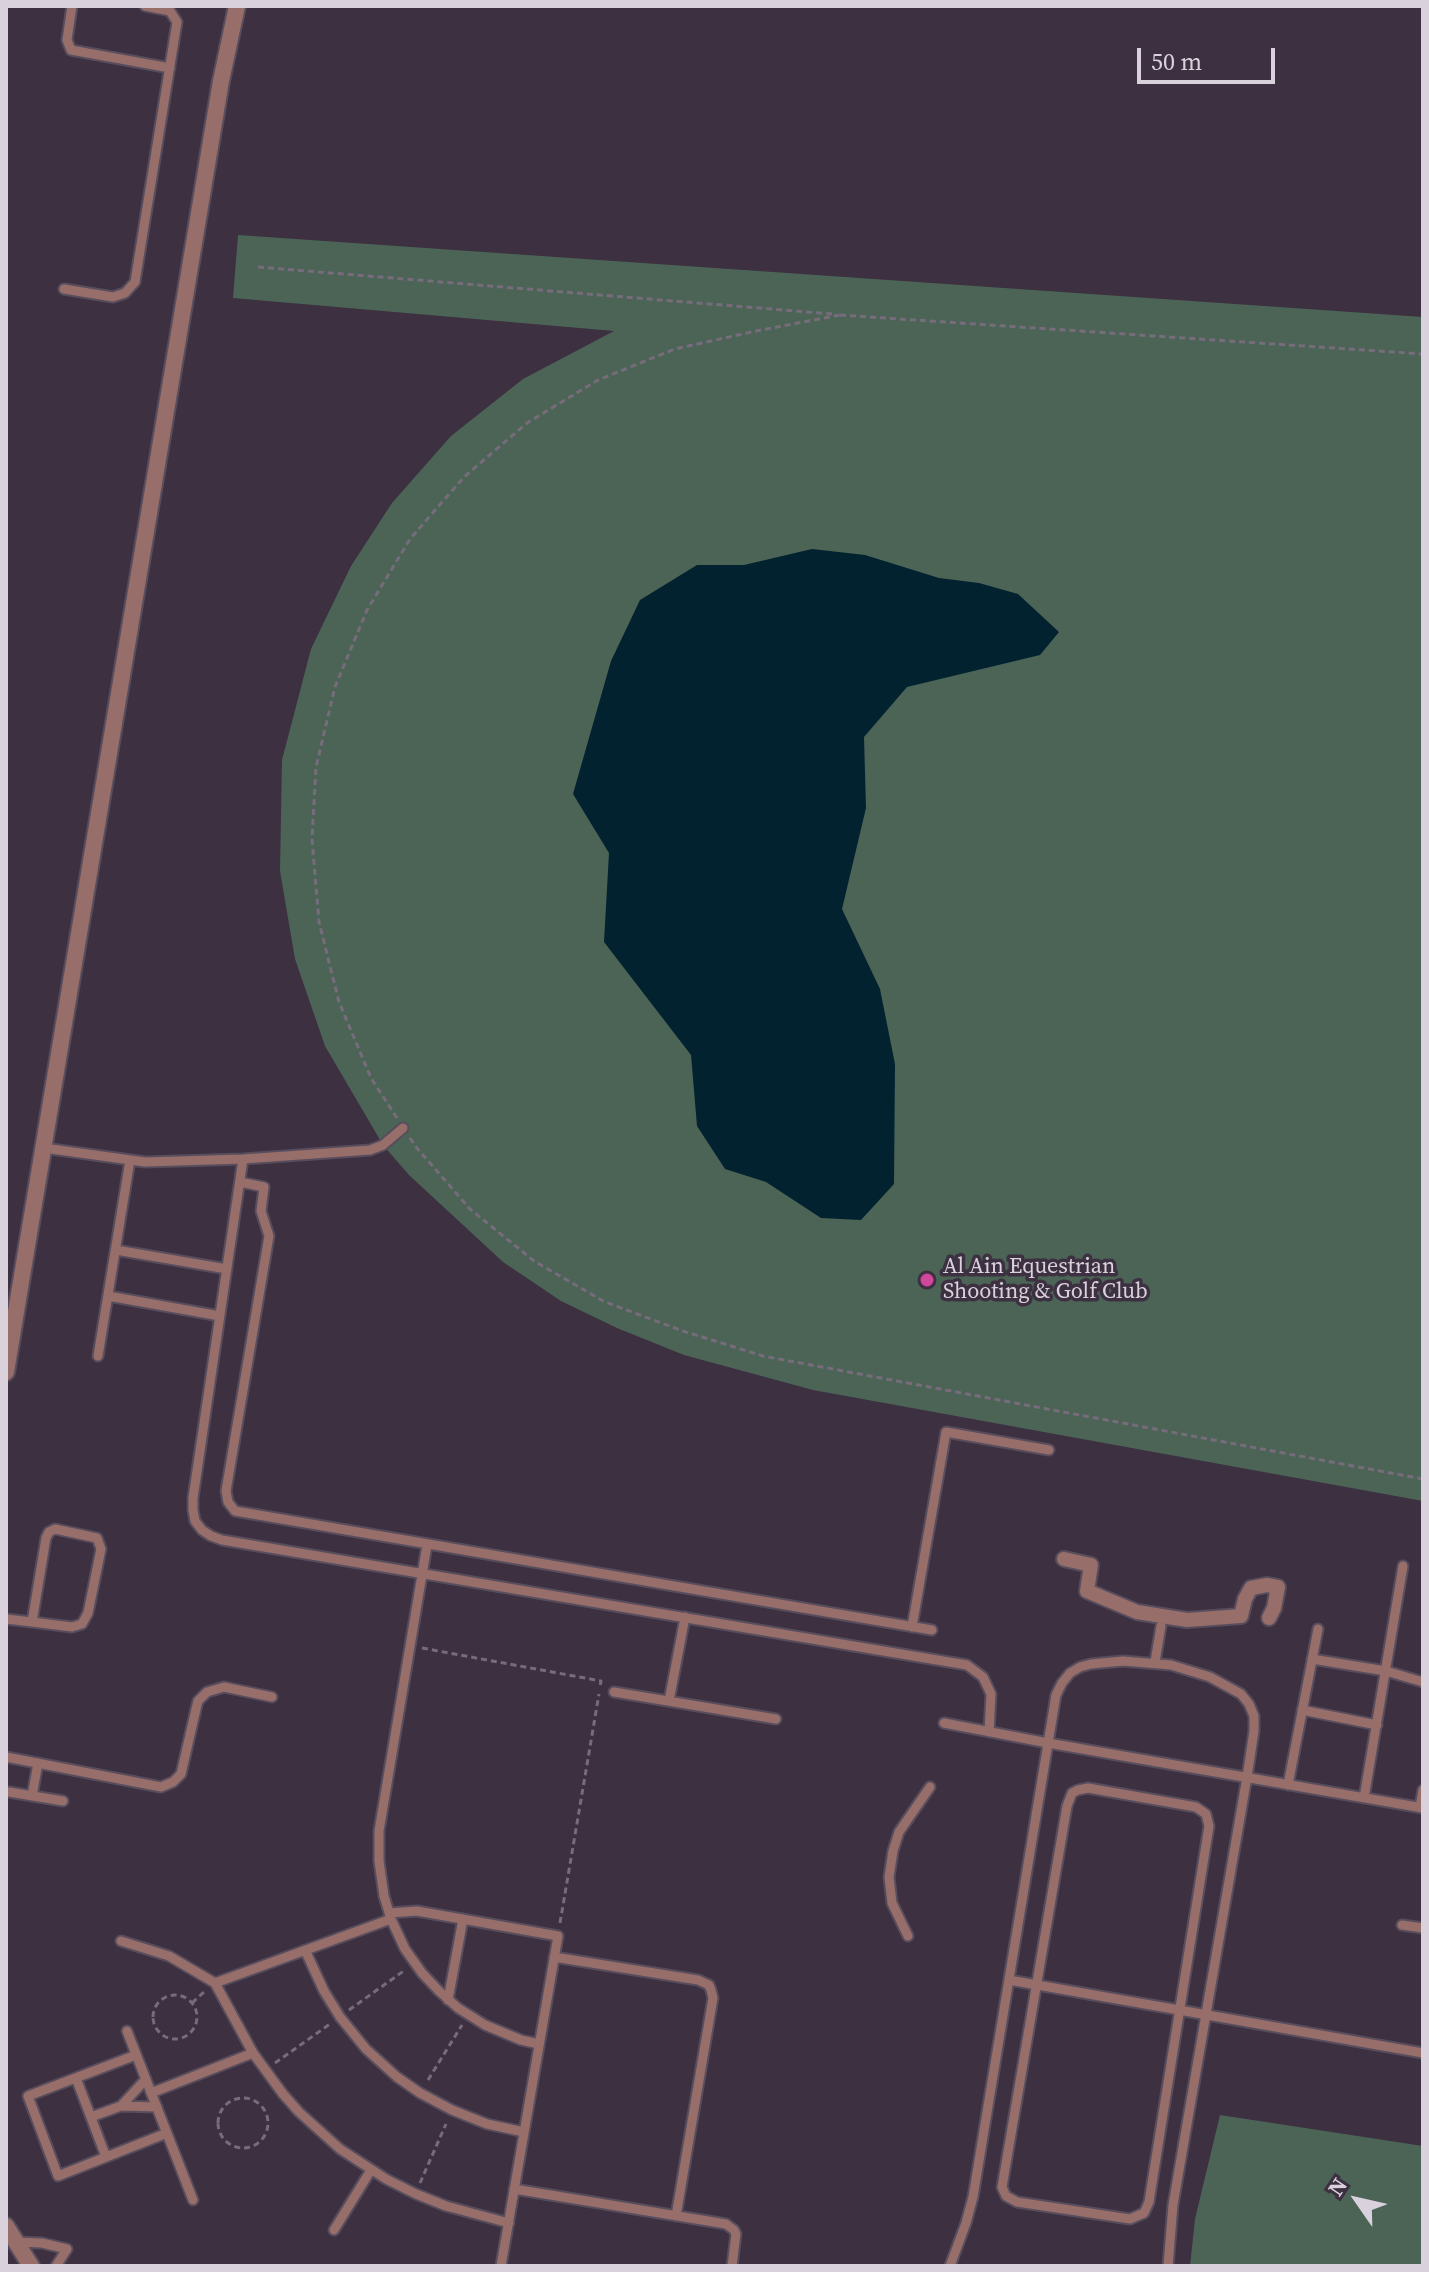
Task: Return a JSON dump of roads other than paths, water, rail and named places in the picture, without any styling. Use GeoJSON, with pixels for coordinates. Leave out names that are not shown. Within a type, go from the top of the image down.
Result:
{"type":"FeatureCollection","features":[{"type":"Feature","properties":{"kind":"street"},"geometry":{"type":"LineString","coordinates":[[6,1372],[219,94],[237,6]]}},
{"type":"Feature","properties":{"kind":"street"},"geometry":{"type":"LineString","coordinates":[[1064,1559],[1091,1565],[1087,1591],[1137,1612],[1162,1617],[1187,1620],[1241,1616],[1251,1588],[1267,1585],[1278,1587],[1269,1618]]}},
{"type":"Feature","properties":{"kind":"street"},"geometry":{"type":"LineString","coordinates":[[6,2226],[31,2266]]}},
{"type":"Feature","properties":{"kind":"lane"},"geometry":{"type":"LineString","coordinates":[[72,6],[67,40],[71,50],[170,68]]}},
{"type":"Feature","properties":{"kind":"lane"},"geometry":{"type":"LineString","coordinates":[[64,289],[113,297],[125,293],[135,282],[177,26],[176,17],[170,11],[145,6]]}},
{"type":"Feature","properties":{"kind":"lane"},"geometry":{"type":"LineString","coordinates":[[44,1148],[145,1162],[243,1159],[370,1150],[383,1145],[403,1128]]}},
{"type":"Feature","properties":{"kind":"lane"},"geometry":{"type":"LineString","coordinates":[[243,1159],[193,1498],[195,1521],[202,1530],[222,1540],[967,1665],[983,1677],[991,1694],[989,1732]]}},
{"type":"Feature","properties":{"kind":"lane"},"geometry":{"type":"LineString","coordinates":[[98,1356],[130,1160]]}},
{"type":"Feature","properties":{"kind":"lane"},"geometry":{"type":"LineString","coordinates":[[240,1182],[264,1187],[261,1211],[269,1236],[226,1491],[228,1502],[235,1511],[932,1630]]}},
{"type":"Feature","properties":{"kind":"lane"},"geometry":{"type":"LineString","coordinates":[[116,1250],[227,1269]]}},
{"type":"Feature","properties":{"kind":"lane"},"geometry":{"type":"LineString","coordinates":[[108,1296],[220,1316]]}},
{"type":"Feature","properties":{"kind":"lane"},"geometry":{"type":"LineString","coordinates":[[912,1627],[946,1432],[1049,1450]]}},
{"type":"Feature","properties":{"kind":"lane"},"geometry":{"type":"LineString","coordinates":[[6,1619],[72,1627],[82,1624],[86,1620],[101,1549],[97,1538],[55,1529],[49,1532],[32,1622]]}},
{"type":"Feature","properties":{"kind":"lane"},"geometry":{"type":"LineString","coordinates":[[427,1545],[379,1831],[381,1879],[390,1916],[405,1949],[448,2000],[468,2015],[503,2033],[539,2044]]}},
{"type":"Feature","properties":{"kind":"lane"},"geometry":{"type":"LineString","coordinates":[[1364,1798],[1403,1566]]}},
{"type":"Feature","properties":{"kind":"lane"},"geometry":{"type":"LineString","coordinates":[[669,1701],[685,1617]]}},
{"type":"Feature","properties":{"kind":"lane"},"geometry":{"type":"LineString","coordinates":[[1155,1662],[1162,1617]]}},
{"type":"Feature","properties":{"kind":"lane"},"geometry":{"type":"LineString","coordinates":[[1288,1785],[1318,1629]]}},
{"type":"Feature","properties":{"kind":"lane"},"geometry":{"type":"LineString","coordinates":[[1312,1659],[1386,1671],[1423,1682]]}},
{"type":"Feature","properties":{"kind":"lane"},"geometry":{"type":"LineString","coordinates":[[950,2266],[973,2197],[1056,1695],[1070,1673],[1080,1667],[1106,1662],[1155,1662],[1191,1670],[1241,1694],[1254,1716],[1247,1777],[1173,2205],[1168,2266]]}},
{"type":"Feature","properties":{"kind":"lane"},"geometry":{"type":"LineString","coordinates":[[6,1757],[161,1787],[178,1778],[183,1768],[196,1709],[203,1695],[212,1689],[224,1687],[272,1697]]}},
{"type":"Feature","properties":{"kind":"lane"},"geometry":{"type":"LineString","coordinates":[[614,1692],[776,1719]]}},
{"type":"Feature","properties":{"kind":"lane"},"geometry":{"type":"LineString","coordinates":[[1302,1710],[1377,1725]]}},
{"type":"Feature","properties":{"kind":"lane"},"geometry":{"type":"LineString","coordinates":[[944,1723],[1422,1808],[1423,1790]]}},
{"type":"Feature","properties":{"kind":"lane"},"geometry":{"type":"LineString","coordinates":[[32,1796],[38,1763]]}},
{"type":"Feature","properties":{"kind":"lane"},"geometry":{"type":"LineString","coordinates":[[908,1936],[892,1903],[889,1877],[899,1832],[930,1787]]}},
{"type":"Feature","properties":{"kind":"lane"},"geometry":{"type":"LineString","coordinates":[[1088,1788],[1196,1807],[1206,1814],[1209,1826],[1180,2010],[1149,2202],[1144,2213],[1130,2219],[1017,2202],[1006,2196],[1002,2180],[1067,1806],[1072,1793],[1078,1790],[1088,1788]]}},
{"type":"Feature","properties":{"kind":"lane"},"geometry":{"type":"LineString","coordinates":[[9,1792],[63,1801]]}},
{"type":"Feature","properties":{"kind":"lane"},"geometry":{"type":"LineString","coordinates":[[215,1983],[390,1916],[417,1911],[558,1936],[501,2266]]}},
{"type":"Feature","properties":{"kind":"lane"},"geometry":{"type":"LineString","coordinates":[[448,2000],[463,1919]]}},
{"type":"Feature","properties":{"kind":"lane"},"geometry":{"type":"LineString","coordinates":[[1402,1925],[1423,1928]]}},
{"type":"Feature","properties":{"kind":"lane"},"geometry":{"type":"LineString","coordinates":[[121,1941],[169,1956],[215,1983],[253,2053],[283,2094],[340,2149],[416,2194],[446,2206],[509,2223]]}},
{"type":"Feature","properties":{"kind":"lane"},"geometry":{"type":"LineString","coordinates":[[305,1950],[324,1991],[348,2028],[386,2068],[420,2093],[452,2110],[487,2124],[524,2132]]}},
{"type":"Feature","properties":{"kind":"lane"},"geometry":{"type":"LineString","coordinates":[[554,1957],[698,1980],[709,1985],[713,1998],[676,2216]]}},
{"type":"Feature","properties":{"kind":"lane"},"geometry":{"type":"LineString","coordinates":[[1009,1980],[1423,2053]]}},
{"type":"Feature","properties":{"kind":"lane"},"geometry":{"type":"LineString","coordinates":[[127,2031],[193,2200]]}},
{"type":"Feature","properties":{"kind":"lane"},"geometry":{"type":"LineString","coordinates":[[151,2093],[253,2053]]}},
{"type":"Feature","properties":{"kind":"lane"},"geometry":{"type":"LineString","coordinates":[[136,2055],[28,2096],[58,2176],[167,2133]]}},
{"type":"Feature","properties":{"kind":"lane"},"geometry":{"type":"LineString","coordinates":[[76,2078],[106,2157]]}},
{"type":"Feature","properties":{"kind":"lane"},"geometry":{"type":"LineString","coordinates":[[121,2106],[146,2079]]}},
{"type":"Feature","properties":{"kind":"lane"},"geometry":{"type":"LineString","coordinates":[[91,2117],[121,2106],[157,2107]]}},
{"type":"Feature","properties":{"kind":"lane"},"geometry":{"type":"LineString","coordinates":[[334,2230],[371,2170]]}},
{"type":"Feature","properties":{"kind":"lane"},"geometry":{"type":"LineString","coordinates":[[514,2189],[731,2226],[736,2240],[732,2266]]}},
{"type":"Feature","properties":{"kind":"lane"},"geometry":{"type":"LineString","coordinates":[[15,2242],[42,2243],[67,2249],[56,2266]]}},
{"type":"Feature","properties":{"kind":"water"},"geometry":{"type":"Polygon","coordinates":[[[812,549],[865,555],[939,578],[979,583],[1018,594],[1059,632],[1040,655],[907,687],[864,737],[866,808],[842,909],[880,989],[895,1064],[894,1184],[861,1220],[821,1218],[766,1182],[725,1169],[697,1126],[691,1055],[604,942],[609,853],[573,794],[611,661],[640,600],[697,565],[744,565],[812,549]]]}},
{"type":"Feature","properties":{"kind":"place","name":"Al Ain Equestrian Shooting & Golf Club"},"geometry":{"type":"Point","coordinates":[927,1280]}}]}
